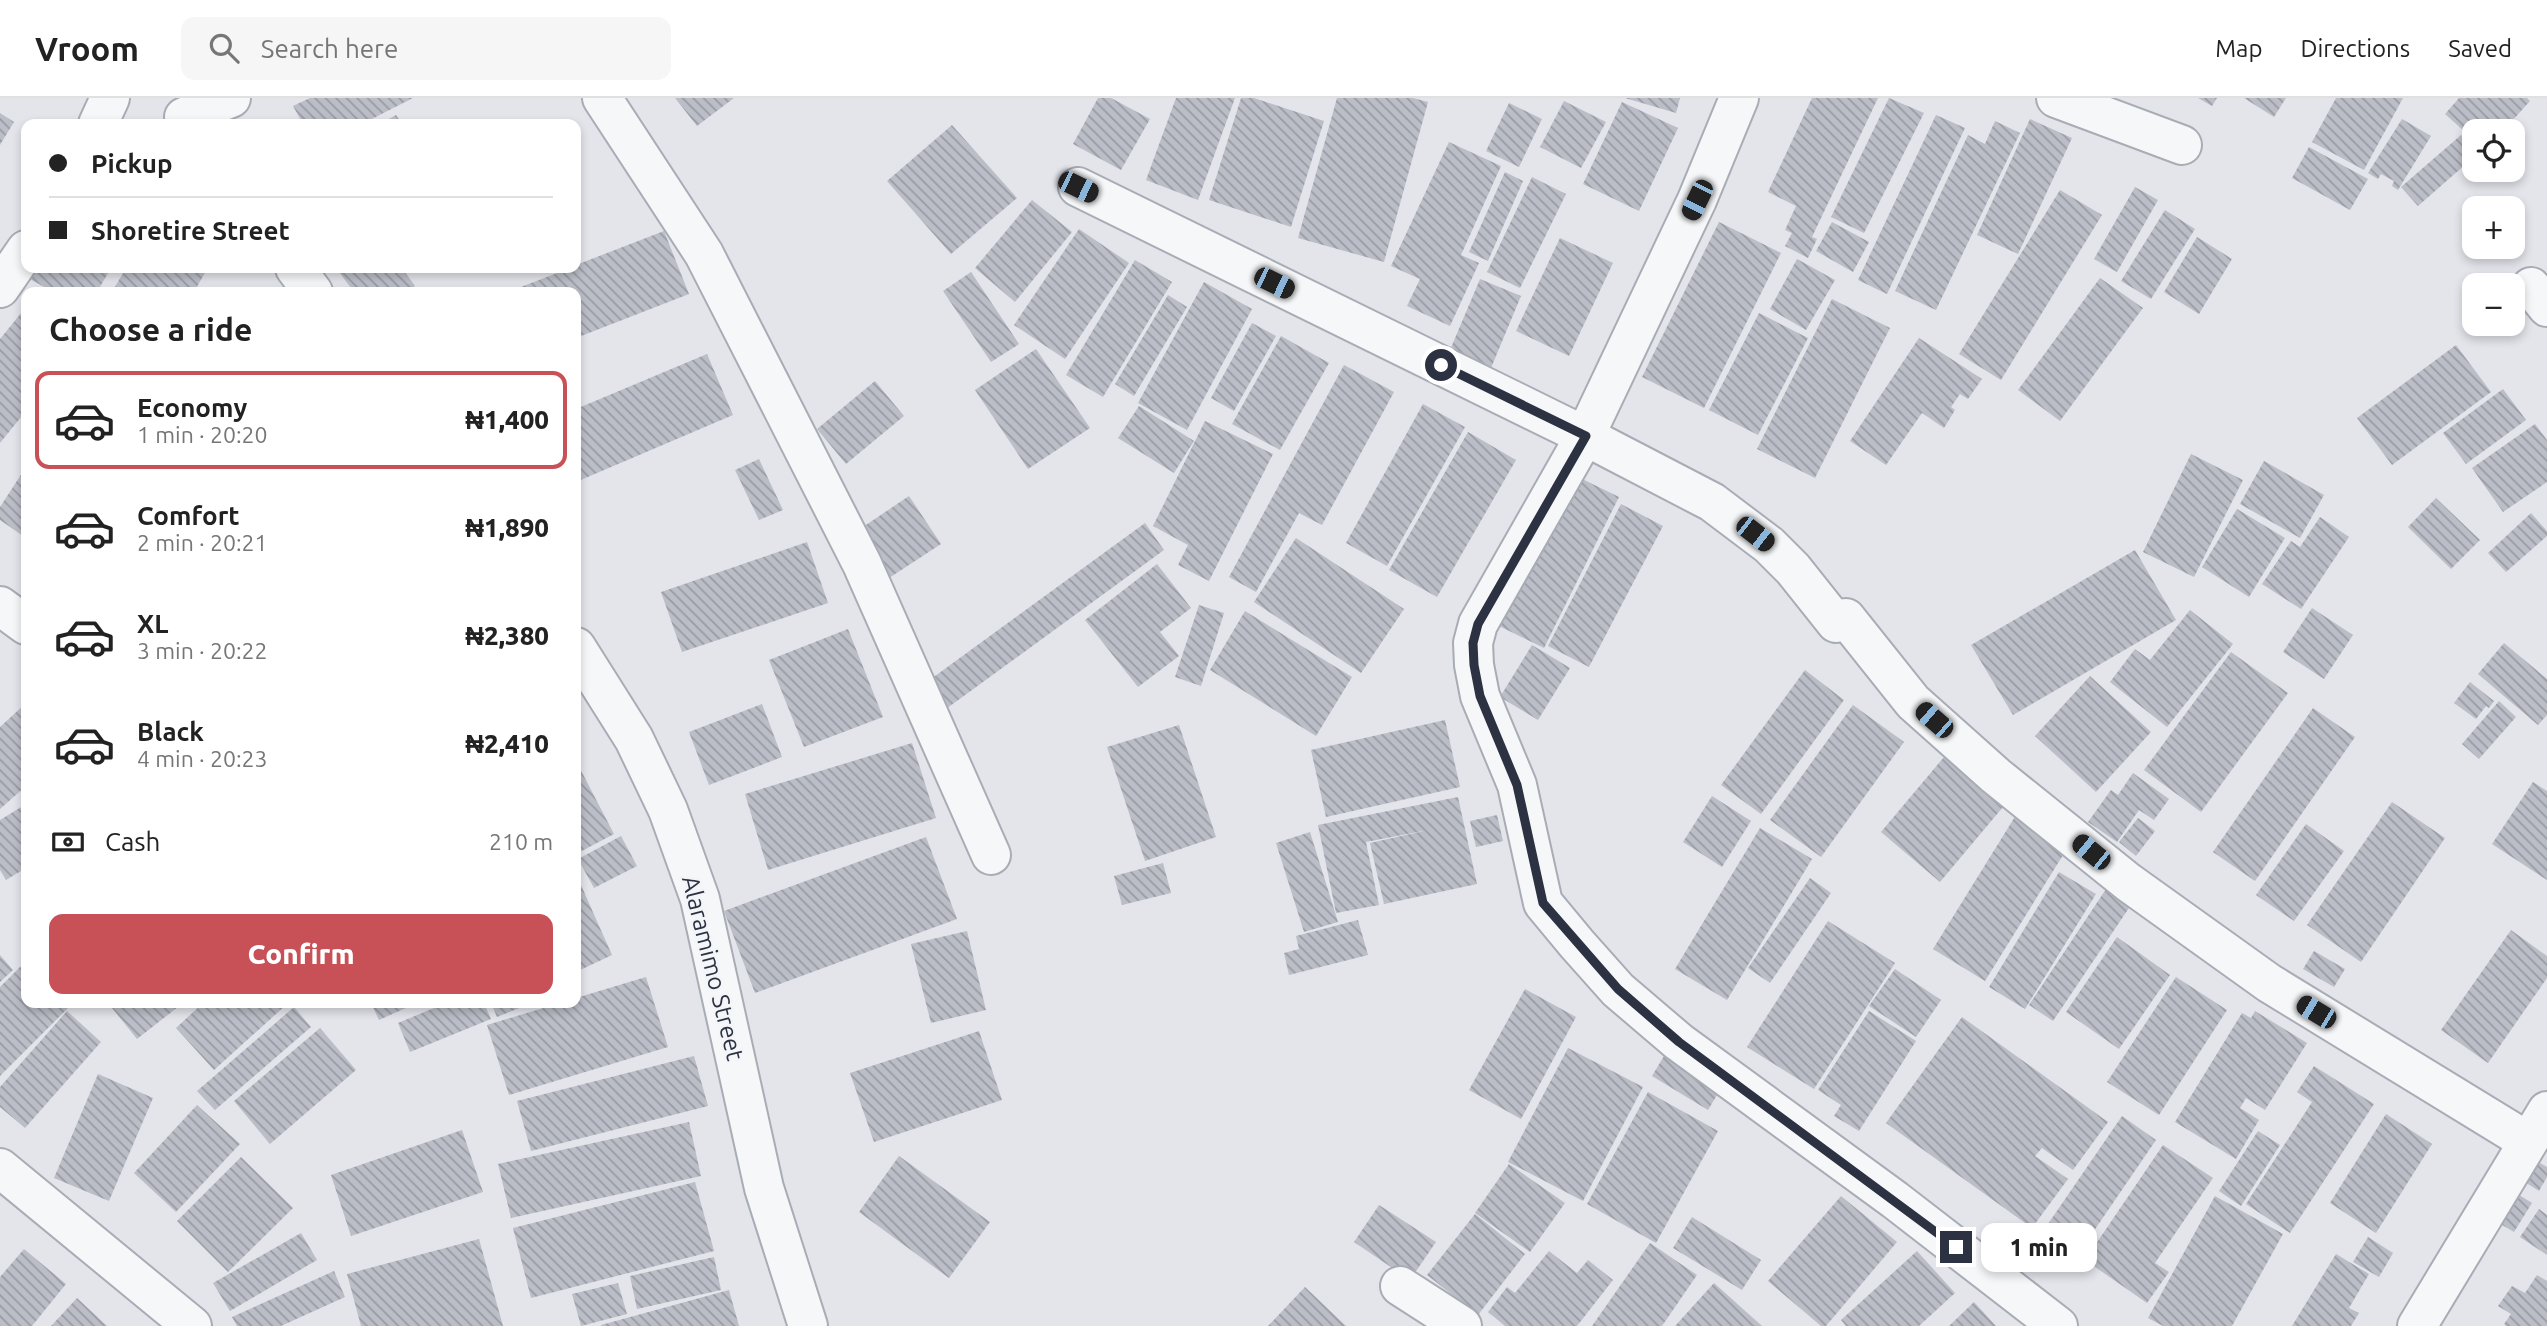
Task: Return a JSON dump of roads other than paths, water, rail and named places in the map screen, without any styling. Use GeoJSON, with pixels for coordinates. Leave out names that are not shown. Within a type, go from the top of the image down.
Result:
{"type":"FeatureCollection","features":[{"type":"Feature","properties":{"kind":"street"},"geometry":{"type":"LineString","coordinates":[[100,119],[110,98]]}},
{"type":"Feature","properties":{"kind":"street"},"geometry":{"type":"LineString","coordinates":[[181,113],[231,98]]}},
{"type":"Feature","properties":{"kind":"street"},"geometry":{"type":"LineString","coordinates":[[602,98],[710,266],[862,564],[991,855]]}},
{"type":"Feature","properties":{"kind":"street"},"geometry":{"type":"LineString","coordinates":[[1739,98],[1697,200],[1586,436],[1478,624],[1473,643],[1480,696],[1517,785],[1543,903],[1618,989],[1679,1042],[1895,1200],[2058,1326]]}},
{"type":"Feature","properties":{"kind":"street"},"geometry":{"type":"LineString","coordinates":[[2056,98],[2182,145]]}},
{"type":"Feature","properties":{"kind":"street"},"geometry":{"type":"LineString","coordinates":[[1078,187],[1586,436],[1712,502],[1769,545],[1810,589],[1836,623],[1846,618],[1913,702],[1996,776],[2129,883],[2269,983],[2537,1126],[2422,1324]]}},
{"type":"Feature","properties":{"kind":"street"},"geometry":{"type":"LineString","coordinates":[[0,288],[21,257]]}},
{"type":"Feature","properties":{"kind":"street"},"geometry":{"type":"LineString","coordinates":[[0,607],[21,622]]}},
{"type":"Feature","properties":{"kind":"street","name":"Alaramimo Street"},"geometry":{"type":"LineString","coordinates":[[581,655],[634,739],[668,810],[700,899],[764,1188],[808,1326]]}},
{"type":"Feature","properties":{"kind":"street"},"geometry":{"type":"LineString","coordinates":[[0,1168],[192,1326]]}},
{"type":"Feature","properties":{"kind":"street"},"geometry":{"type":"LineString","coordinates":[[1400,1286],[1462,1326]]}}]}
